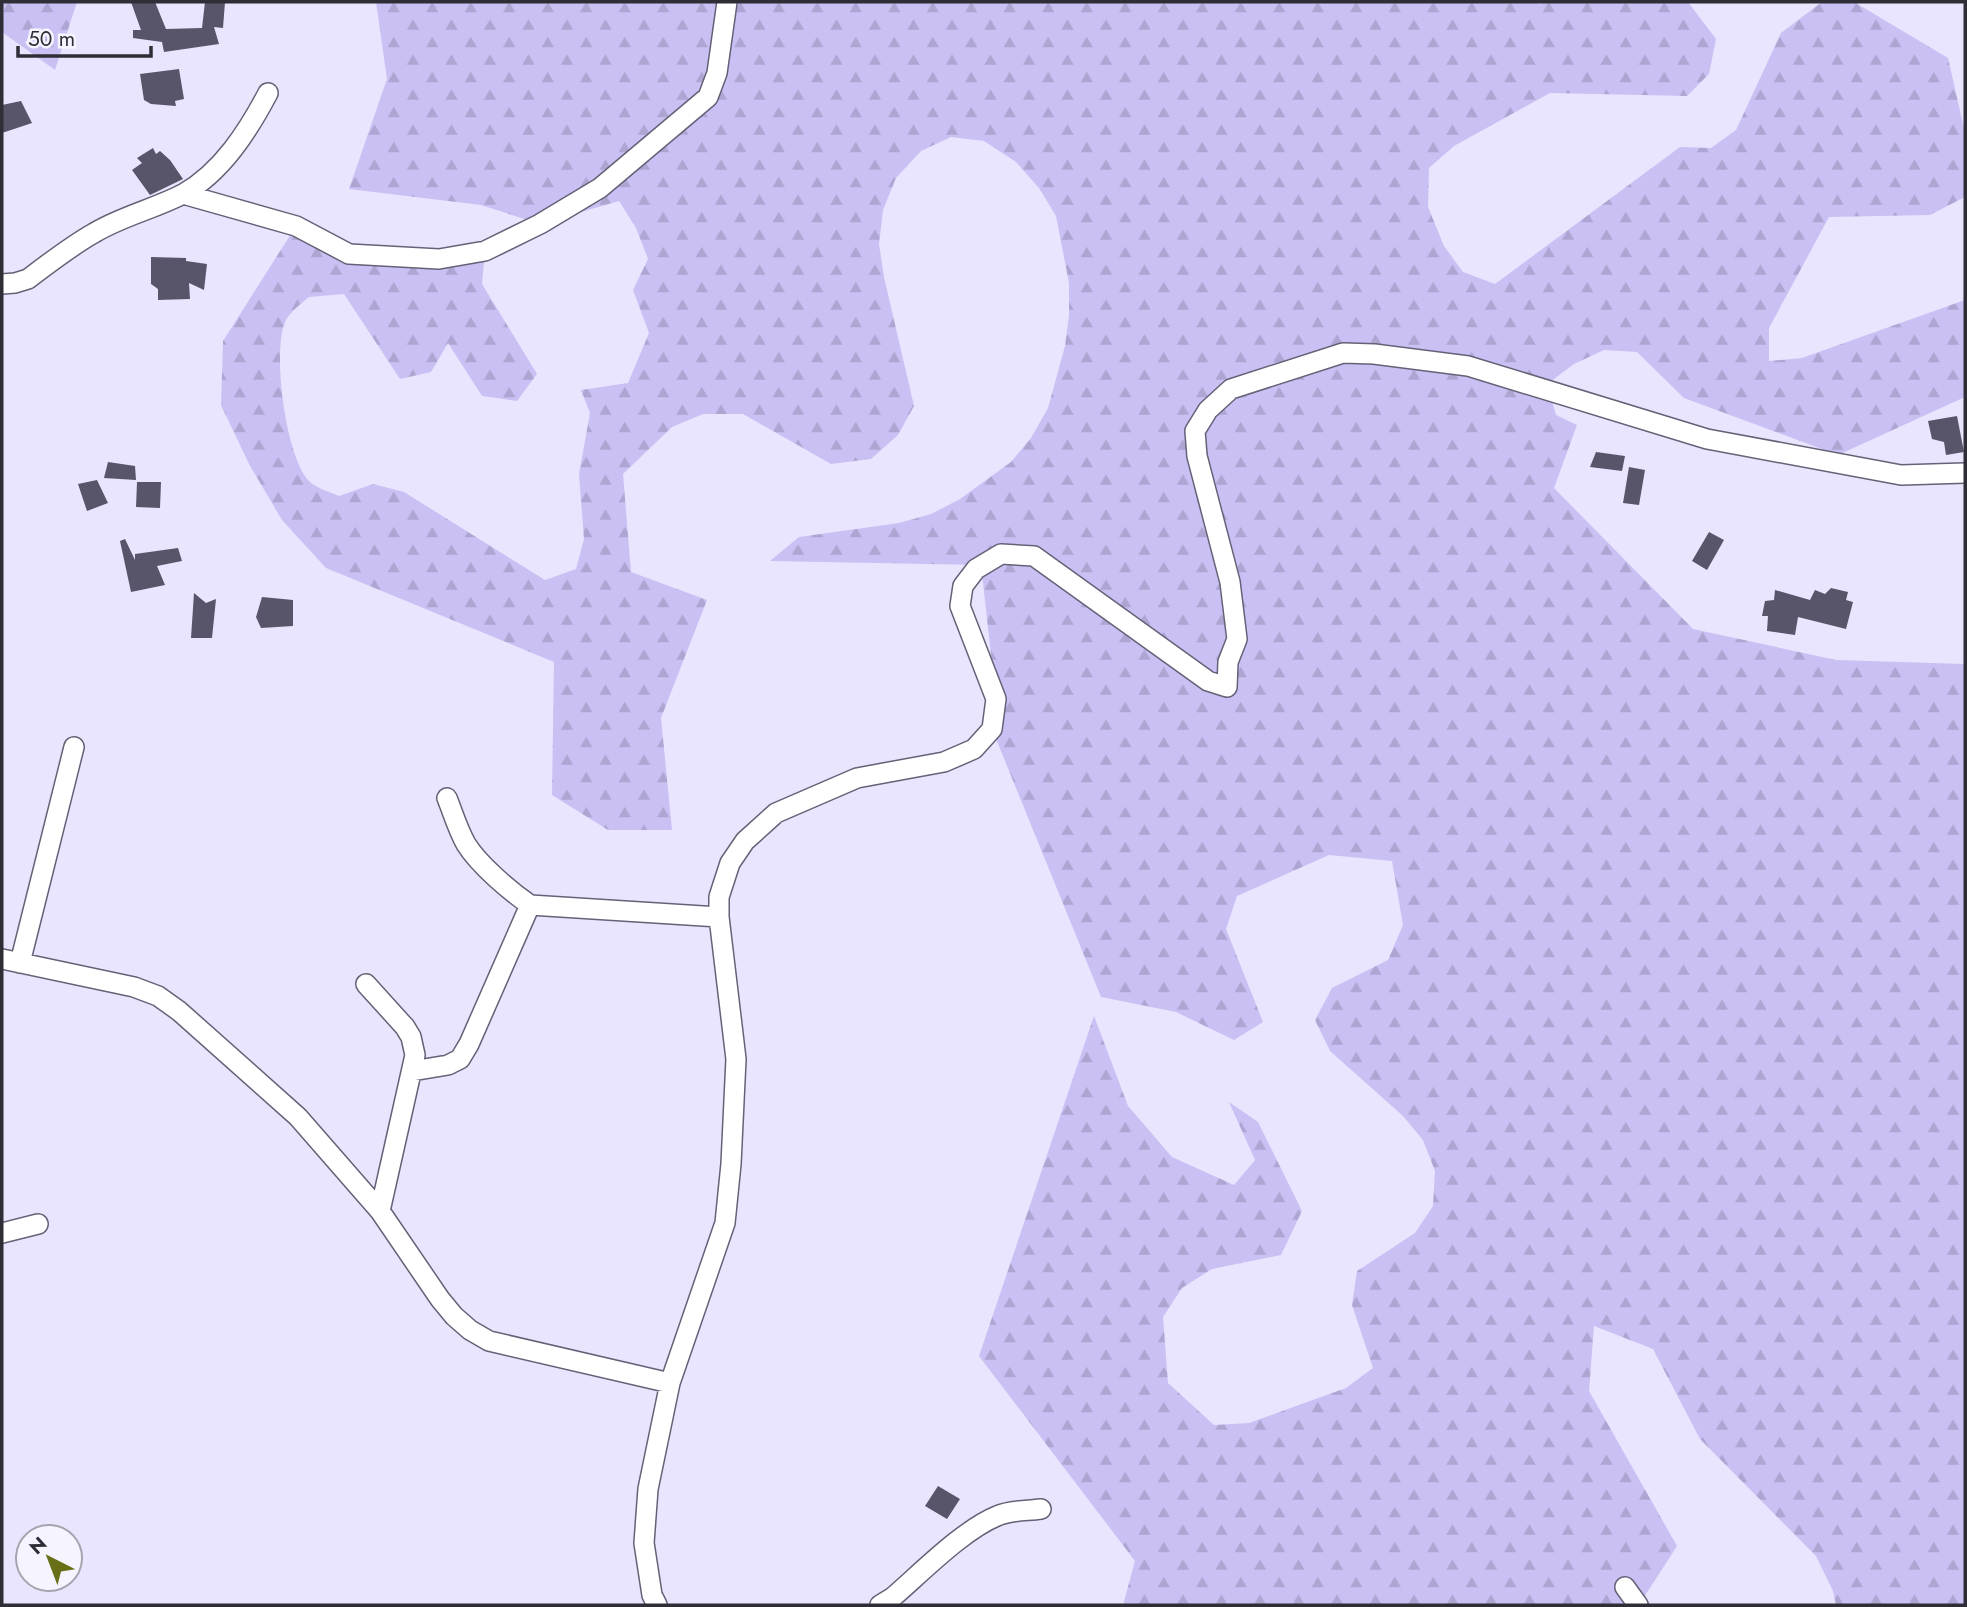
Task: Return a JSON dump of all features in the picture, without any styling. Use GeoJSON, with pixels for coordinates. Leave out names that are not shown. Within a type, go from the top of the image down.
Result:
{"type":"FeatureCollection","features":[{"type":"Feature","properties":{"kind":"street"},"geometry":{"type":"LineString","coordinates":[[183,194],[296,226],[349,254],[439,260],[485,251],[540,224],[600,188],[708,97],[717,73],[727,2]]}},
{"type":"Feature","properties":{"kind":"street"},"geometry":{"type":"LineString","coordinates":[[2,284],[28,279],[95,232],[183,194],[204,179],[223,162],[256,116],[268,93]]}},
{"type":"Feature","properties":{"kind":"street"},"geometry":{"type":"LineString","coordinates":[[657,1605],[652,1595],[644,1543],[648,1489],[670,1383],[724,1223],[730,1176],[736,1059],[719,897],[730,863],[745,841],[776,813],[857,778],[944,762],[974,749],[992,729],[996,699],[960,606],[963,586],[976,569],[1001,554],[1034,556],[1208,681],[1227,687],[1228,662],[1237,639],[1230,582],[1197,456],[1195,431],[1208,410],[1231,389],[1343,353],[1374,354],[1468,366],[1707,439],[1901,475],[1965,473]]}},
{"type":"Feature","properties":{"kind":"street"},"geometry":{"type":"LineString","coordinates":[[74,747],[11,961],[134,987],[158,996],[179,1011],[298,1117],[380,1211],[440,1299],[470,1330],[489,1341],[670,1383]]}},
{"type":"Feature","properties":{"kind":"street"},"geometry":{"type":"LineString","coordinates":[[447,798],[466,843],[476,856],[530,905],[719,917]]}},
{"type":"Feature","properties":{"kind":"street"},"geometry":{"type":"LineString","coordinates":[[411,1071],[448,1065],[460,1059],[530,905]]}},
{"type":"Feature","properties":{"kind":"street"},"geometry":{"type":"LineString","coordinates":[[366,984],[405,1027],[411,1037],[415,1055],[380,1211]]}},
{"type":"Feature","properties":{"kind":"street"},"geometry":{"type":"LineString","coordinates":[[2,1233],[38,1224]]}},
{"type":"Feature","properties":{"kind":"street"},"geometry":{"type":"LineString","coordinates":[[880,1605],[984,1523],[1000,1514],[1041,1509]]}},
{"type":"Feature","properties":{"kind":"street"},"geometry":{"type":"LineString","coordinates":[[1625,1587],[1638,1605]]}},
{"type":"Feature","properties":{"kind":"green space"},"geometry":{"type":"Polygon","coordinates":[[[2,2],[77,2],[55,70],[2,32],[2,2]]]}},
{"type":"Feature","properties":{"kind":"green space"},"geometry":{"type":"Polygon","coordinates":[[[376,2],[1688,2],[1716,39],[1709,74],[1687,96],[1550,93],[1454,146],[1429,168],[1428,207],[1444,246],[1463,272],[1495,284],[1680,147],[1711,148],[1736,130],[1781,33],[1822,2],[1854,2],[1948,58],[1965,133],[1963,198],[1930,215],[1829,217],[1769,328],[1769,361],[1802,358],[1965,300],[1965,397],[1838,455],[1684,398],[1637,352],[1604,350],[1574,364],[1547,384],[1556,415],[1577,425],[1554,488],[1693,629],[1836,660],[1965,664],[1965,1605],[1836,1605],[1833,1591],[1816,1556],[1700,1439],[1653,1349],[1594,1326],[1589,1391],[1677,1546],[1639,1605],[1123,1605],[1135,1561],[979,1356],[1094,1016],[1128,1106],[1172,1157],[1234,1185],[1255,1160],[1229,1102],[1258,1122],[1302,1211],[1281,1255],[1212,1269],[1182,1288],[1163,1317],[1168,1383],[1214,1425],[1249,1423],[1346,1388],[1373,1368],[1352,1305],[1357,1271],[1415,1233],[1433,1206],[1435,1171],[1423,1140],[1403,1116],[1330,1051],[1315,1020],[1332,988],[1388,960],[1403,925],[1392,861],[1329,855],[1237,896],[1226,929],[1263,1022],[1234,1040],[1176,1012],[1101,997],[992,729],[996,699],[981,565],[770,561],[799,537],[899,523],[931,514],[960,499],[1011,462],[1031,438],[1048,408],[1065,346],[1069,315],[1069,283],[1056,216],[1039,188],[1016,162],[984,141],[951,137],[921,151],[896,178],[883,210],[879,244],[884,277],[914,406],[898,435],[871,459],[831,464],[743,414],[703,414],[672,427],[623,474],[631,572],[707,600],[661,718],[672,830],[608,830],[552,795],[554,662],[326,568],[282,520],[249,464],[221,405],[223,341],[296,226],[349,254],[485,251],[482,284],[537,374],[517,401],[482,396],[448,343],[431,372],[400,379],[344,294],[309,297],[286,320],[280,355],[283,403],[294,450],[309,481],[323,490],[339,496],[373,484],[404,492],[545,580],[576,569],[584,539],[579,474],[590,413],[581,390],[628,383],[649,333],[633,290],[648,259],[636,228],[619,201],[540,224],[481,205],[349,189],[387,79],[376,2]]]}},
{"type":"Feature","properties":{"kind":"building"},"geometry":{"type":"Polygon","coordinates":[[[131,2],[155,2],[166,29],[202,28],[205,2],[225,2],[223,28],[214,27],[219,44],[164,52],[162,42],[133,38],[133,30],[141,30],[131,2]]]}},
{"type":"Feature","properties":{"kind":"building"},"geometry":{"type":"Polygon","coordinates":[[[179,69],[184,99],[175,101],[176,106],[151,104],[144,100],[140,74],[179,69]]]}},
{"type":"Feature","properties":{"kind":"building"},"geometry":{"type":"Polygon","coordinates":[[[21,101],[32,123],[2,133],[2,105],[21,101]]]}},
{"type":"Feature","properties":{"kind":"building"},"geometry":{"type":"Polygon","coordinates":[[[153,148],[156,154],[160,151],[170,160],[183,179],[150,195],[132,170],[142,163],[137,158],[153,148]]]}},
{"type":"Feature","properties":{"kind":"building"},"geometry":{"type":"Polygon","coordinates":[[[151,257],[186,258],[186,261],[207,264],[204,290],[189,283],[190,299],[158,300],[158,289],[151,284],[151,257]]]}},
{"type":"Feature","properties":{"kind":"building"},"geometry":{"type":"Polygon","coordinates":[[[1957,416],[1964,452],[1946,455],[1944,442],[1932,439],[1928,421],[1957,416]]]}},
{"type":"Feature","properties":{"kind":"building"},"geometry":{"type":"Polygon","coordinates":[[[1596,452],[1625,456],[1622,471],[1590,467],[1596,452]]]}},
{"type":"Feature","properties":{"kind":"building"},"geometry":{"type":"Polygon","coordinates":[[[108,462],[135,466],[136,480],[104,478],[108,462]]]}},
{"type":"Feature","properties":{"kind":"building"},"geometry":{"type":"Polygon","coordinates":[[[1629,467],[1645,470],[1639,505],[1623,503],[1629,467]]]}},
{"type":"Feature","properties":{"kind":"building"},"geometry":{"type":"Polygon","coordinates":[[[97,480],[108,503],[87,511],[78,484],[97,480]]]}},
{"type":"Feature","properties":{"kind":"building"},"geometry":{"type":"Polygon","coordinates":[[[137,482],[161,482],[160,508],[136,507],[137,482]]]}},
{"type":"Feature","properties":{"kind":"building"},"geometry":{"type":"Polygon","coordinates":[[[1709,532],[1724,540],[1707,570],[1692,561],[1709,532]]]}},
{"type":"Feature","properties":{"kind":"building"},"geometry":{"type":"Polygon","coordinates":[[[125,539],[135,560],[135,554],[178,548],[182,561],[157,566],[165,585],[131,592],[120,541],[125,539]]]}},
{"type":"Feature","properties":{"kind":"building"},"geometry":{"type":"Polygon","coordinates":[[[1831,588],[1848,592],[1846,600],[1853,602],[1846,629],[1798,617],[1795,635],[1767,631],[1768,616],[1762,616],[1765,601],[1774,600],[1775,590],[1810,600],[1815,590],[1825,594],[1831,588]]]}},
{"type":"Feature","properties":{"kind":"building"},"geometry":{"type":"Polygon","coordinates":[[[194,593],[206,603],[216,599],[212,638],[191,638],[194,593]]]}},
{"type":"Feature","properties":{"kind":"building"},"geometry":{"type":"Polygon","coordinates":[[[262,597],[293,600],[293,626],[261,628],[256,617],[262,597]]]}},
{"type":"Feature","properties":{"kind":"building"},"geometry":{"type":"Polygon","coordinates":[[[938,1486],[960,1499],[947,1519],[925,1506],[938,1486]]]}}]}
